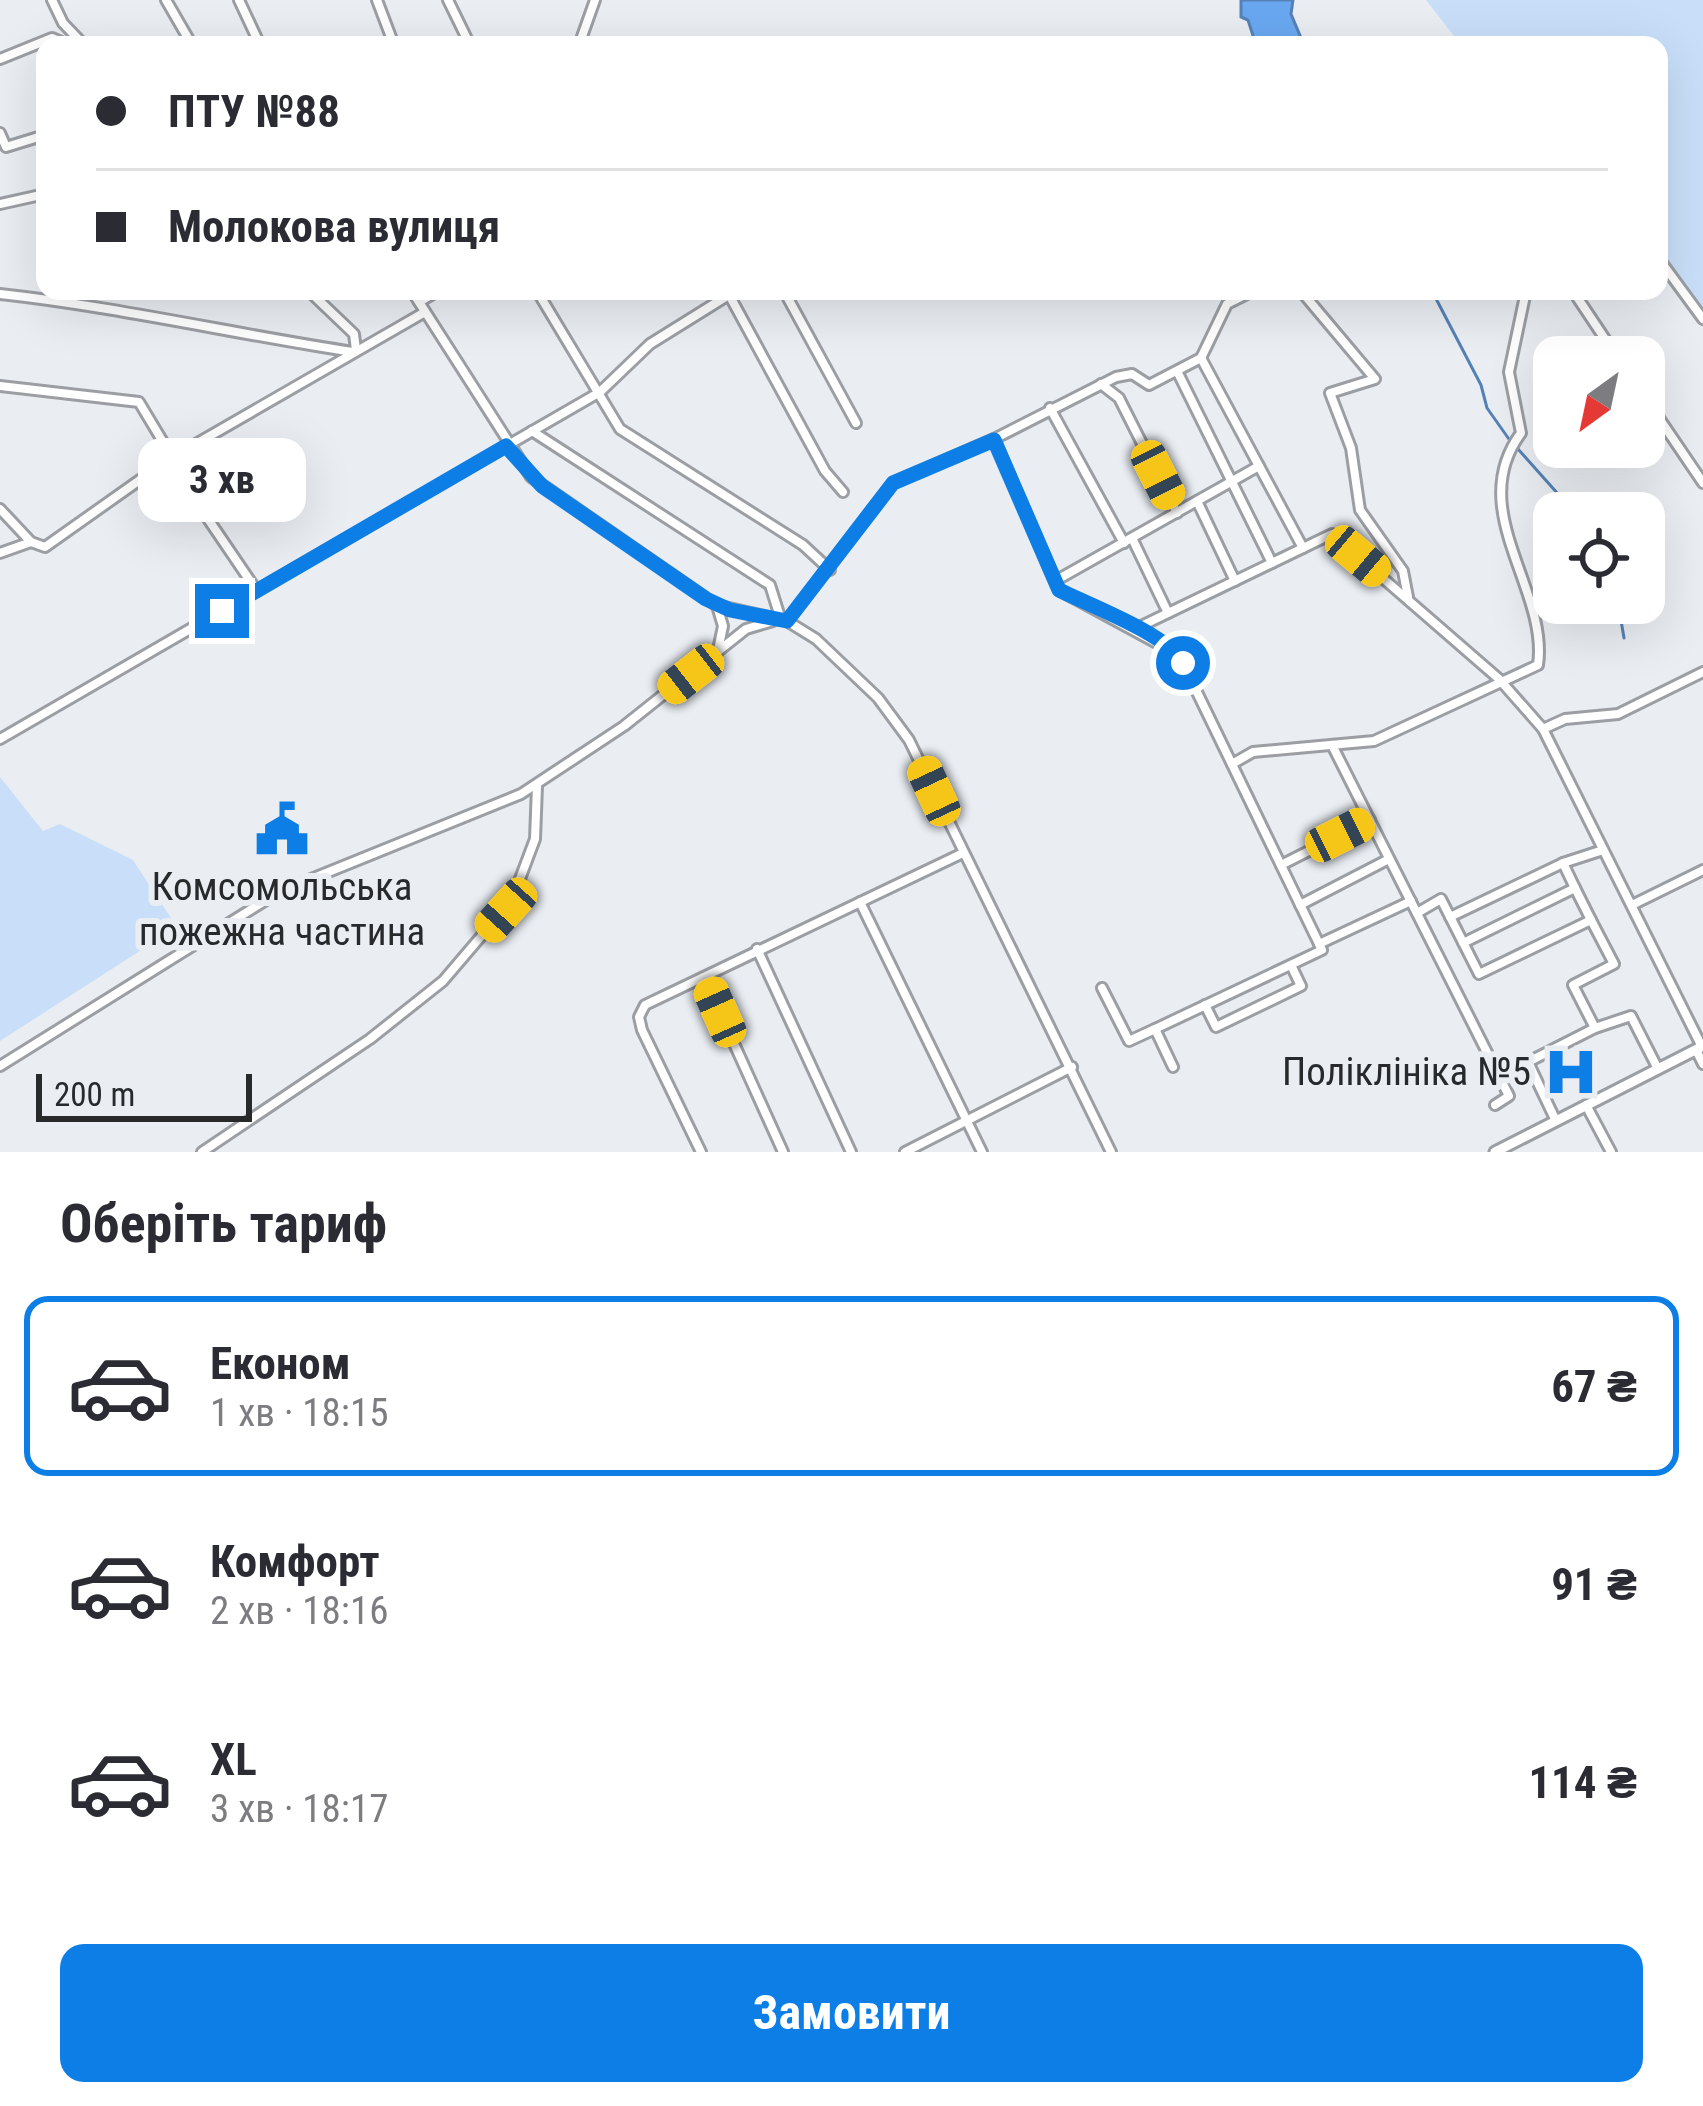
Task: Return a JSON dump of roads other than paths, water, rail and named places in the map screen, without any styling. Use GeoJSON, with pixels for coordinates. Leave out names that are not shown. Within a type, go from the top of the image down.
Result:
{"type":"FeatureCollection","features":[{"type":"Feature","properties":{"kind":"main road"},"geometry":{"type":"LineString","coordinates":[[1495,1152],[1700,1048]]}},
{"type":"Feature","properties":{"kind":"street"},"geometry":{"type":"LineString","coordinates":[[52,0],[75,36]]}},
{"type":"Feature","properties":{"kind":"street"},"geometry":{"type":"LineString","coordinates":[[166,0],[187,36]]}},
{"type":"Feature","properties":{"kind":"street"},"geometry":{"type":"LineString","coordinates":[[238,0],[256,36]]}},
{"type":"Feature","properties":{"kind":"street"},"geometry":{"type":"LineString","coordinates":[[377,0],[391,36]]}},
{"type":"Feature","properties":{"kind":"street"},"geometry":{"type":"LineString","coordinates":[[448,0],[466,36]]}},
{"type":"Feature","properties":{"kind":"street"},"geometry":{"type":"LineString","coordinates":[[582,36],[595,0]]}},
{"type":"Feature","properties":{"kind":"street"},"geometry":{"type":"LineString","coordinates":[[0,59],[36,44]]}},
{"type":"Feature","properties":{"kind":"street"},"geometry":{"type":"LineString","coordinates":[[0,133],[6,147],[36,138]]}},
{"type":"Feature","properties":{"kind":"street"},"geometry":{"type":"LineString","coordinates":[[0,205],[36,196]]}},
{"type":"Feature","properties":{"kind":"street"},"geometry":{"type":"LineString","coordinates":[[1668,272],[1703,320]]}},
{"type":"Feature","properties":{"kind":"street"},"geometry":{"type":"LineString","coordinates":[[0,294],[36,298]]}},
{"type":"Feature","properties":{"kind":"street"},"geometry":{"type":"LineString","coordinates":[[57,300],[147,320],[355,351]]}},
{"type":"Feature","properties":{"kind":"street"},"geometry":{"type":"LineString","coordinates":[[318,300],[354,334],[355,351]]}},
{"type":"Feature","properties":{"kind":"street"},"geometry":{"type":"LineString","coordinates":[[418,300],[506,446],[542,486],[716,605],[784,620],[816,639],[890,712],[1111,1152]]}},
{"type":"Feature","properties":{"kind":"street"},"geometry":{"type":"LineString","coordinates":[[0,509],[32,542],[45,547],[171,459],[355,351],[429,300]]}},
{"type":"Feature","properties":{"kind":"street"},"geometry":{"type":"LineString","coordinates":[[543,300],[613,419],[630,438],[803,545],[830,570]]}},
{"type":"Feature","properties":{"kind":"street"},"geometry":{"type":"LineString","coordinates":[[0,740],[600,392],[650,344],[718,300]]}},
{"type":"Feature","properties":{"kind":"street"},"geometry":{"type":"LineString","coordinates":[[734,300],[825,471],[842,492]]}},
{"type":"Feature","properties":{"kind":"street"},"geometry":{"type":"LineString","coordinates":[[789,300],[856,423]]}},
{"type":"Feature","properties":{"kind":"street"},"geometry":{"type":"LineString","coordinates":[[0,1066],[279,892],[485,812],[537,784],[746,629],[784,620],[830,570],[893,483],[994,440],[1102,384],[1132,374],[1148,385],[1201,358],[1227,304],[1235,300]]}},
{"type":"Feature","properties":{"kind":"street"},"geometry":{"type":"LineString","coordinates":[[1309,300],[1375,379],[1330,393],[1352,448],[1360,510],[1403,571],[1408,599]]}},
{"type":"Feature","properties":{"kind":"street"},"geometry":{"type":"LineString","coordinates":[[1232,764],[1253,752],[1374,741],[1499,679],[1538,665],[1542,640],[1504,538],[1505,455],[1521,434],[1509,372],[1524,300]]}},
{"type":"Feature","properties":{"kind":"street"},"geometry":{"type":"LineString","coordinates":[[1579,300],[1603,336]]}},
{"type":"Feature","properties":{"kind":"street"},"geometry":{"type":"LineString","coordinates":[[1201,358],[1303,548]]}},
{"type":"Feature","properties":{"kind":"street"},"geometry":{"type":"LineString","coordinates":[[1177,370],[1272,563]]}},
{"type":"Feature","properties":{"kind":"street"},"geometry":{"type":"LineString","coordinates":[[1102,384],[1119,398],[1177,513]]}},
{"type":"Feature","properties":{"kind":"street"},"geometry":{"type":"LineString","coordinates":[[0,386],[139,402],[257,591]]}},
{"type":"Feature","properties":{"kind":"street"},"geometry":{"type":"LineString","coordinates":[[1050,408],[1168,613]]}},
{"type":"Feature","properties":{"kind":"street"},"geometry":{"type":"LineString","coordinates":[[1665,427],[1703,483]]}},
{"type":"Feature","properties":{"kind":"street"},"geometry":{"type":"LineString","coordinates":[[532,431],[770,584],[784,620]]}},
{"type":"Feature","properties":{"kind":"street"},"geometry":{"type":"LineString","coordinates":[[994,440],[1059,590],[1137,628],[1179,655],[1320,947]]}},
{"type":"Feature","properties":{"kind":"street"},"geometry":{"type":"LineString","coordinates":[[1055,581],[1258,466]]}},
{"type":"Feature","properties":{"kind":"street"},"geometry":{"type":"LineString","coordinates":[[1197,501],[1235,580]]}},
{"type":"Feature","properties":{"kind":"street"},"geometry":{"type":"LineString","coordinates":[[1137,628],[1332,534],[1499,679],[1543,729],[1632,905],[1700,1048],[1703,1064]]}},
{"type":"Feature","properties":{"kind":"street"},"geometry":{"type":"LineString","coordinates":[[0,553],[32,542]]}},
{"type":"Feature","properties":{"kind":"street"},"geometry":{"type":"LineString","coordinates":[[716,605],[723,626],[718,652]]}},
{"type":"Feature","properties":{"kind":"street"},"geometry":{"type":"LineString","coordinates":[[1543,729],[1565,719],[1618,714],[1703,672]]}},
{"type":"Feature","properties":{"kind":"street"},"geometry":{"type":"LineString","coordinates":[[1332,745],[1509,1096],[1495,1105]]}},
{"type":"Feature","properties":{"kind":"street"},"geometry":{"type":"LineString","coordinates":[[202,1152],[370,1040],[442,981],[512,900],[536,839],[537,784]]}},
{"type":"Feature","properties":{"kind":"street"},"geometry":{"type":"LineString","coordinates":[[1281,866],[1370,820]]}},
{"type":"Feature","properties":{"kind":"street"},"geometry":{"type":"LineString","coordinates":[[1450,917],[1563,863],[1603,850]]}},
{"type":"Feature","properties":{"kind":"street"},"geometry":{"type":"LineString","coordinates":[[701,1152],[642,1030],[640,1011],[963,853]]}},
{"type":"Feature","properties":{"kind":"street"},"geometry":{"type":"LineString","coordinates":[[1300,905],[1390,859]]}},
{"type":"Feature","properties":{"kind":"street"},"geometry":{"type":"LineString","coordinates":[[1563,863],[1614,964],[1573,986],[1595,1028]]}},
{"type":"Feature","properties":{"kind":"street"},"geometry":{"type":"LineString","coordinates":[[1632,905],[1703,870]]}},
{"type":"Feature","properties":{"kind":"street"},"geometry":{"type":"LineString","coordinates":[[1463,944],[1575,888]]}},
{"type":"Feature","properties":{"kind":"street"},"geometry":{"type":"LineString","coordinates":[[1417,913],[1441,899],[1479,974],[1591,920]]}},
{"type":"Feature","properties":{"kind":"street"},"geometry":{"type":"LineString","coordinates":[[1102,988],[1129,1041],[1291,965],[1411,901]]}},
{"type":"Feature","properties":{"kind":"street"},"geometry":{"type":"LineString","coordinates":[[860,902],[982,1152]]}},
{"type":"Feature","properties":{"kind":"street"},"geometry":{"type":"LineString","coordinates":[[758,950],[851,1152]]}},
{"type":"Feature","properties":{"kind":"street"},"geometry":{"type":"LineString","coordinates":[[1205,1005],[1216,1027],[1301,986],[1291,965]]}},
{"type":"Feature","properties":{"kind":"street"},"geometry":{"type":"LineString","coordinates":[[704,977],[784,1152]]}},
{"type":"Feature","properties":{"kind":"street"},"geometry":{"type":"LineString","coordinates":[[1556,1121],[1528,1062],[1595,1028],[1631,1016],[1658,1069]]}},
{"type":"Feature","properties":{"kind":"street"},"geometry":{"type":"LineString","coordinates":[[1155,1029],[1173,1067]]}},
{"type":"Feature","properties":{"kind":"street"},"geometry":{"type":"LineString","coordinates":[[911,1150],[1072,1067]]}},
{"type":"Feature","properties":{"kind":"street"},"geometry":{"type":"LineString","coordinates":[[1586,1105],[1611,1152]]}},
{"type":"Feature","properties":{"kind":"water"},"geometry":{"type":"Polygon","coordinates":[[[1241,0],[1293,0],[1291,14],[1300,36],[1253,36],[1248,20],[1241,17],[1241,0]]]}},
{"type":"Feature","properties":{"kind":"waterway"},"geometry":{"type":"LineString","coordinates":[[1437,300],[1481,385],[1487,408],[1511,442]]}},
{"type":"Feature","properties":{"kind":"waterway"},"geometry":{"type":"LineString","coordinates":[[1518,449],[1556,492]]}},
{"type":"Feature","properties":{"kind":"waterway"},"geometry":{"type":"LineString","coordinates":[[1622,624],[1624,638]]}},
{"type":"Feature","properties":{"kind":"place","name":"Комсомольська пожежна частина"},"geometry":{"type":"Point","coordinates":[282,829]}},
{"type":"Feature","properties":{"kind":"place","name":"Поліклініка №5"},"geometry":{"type":"Point","coordinates":[1571,1072]}}]}
